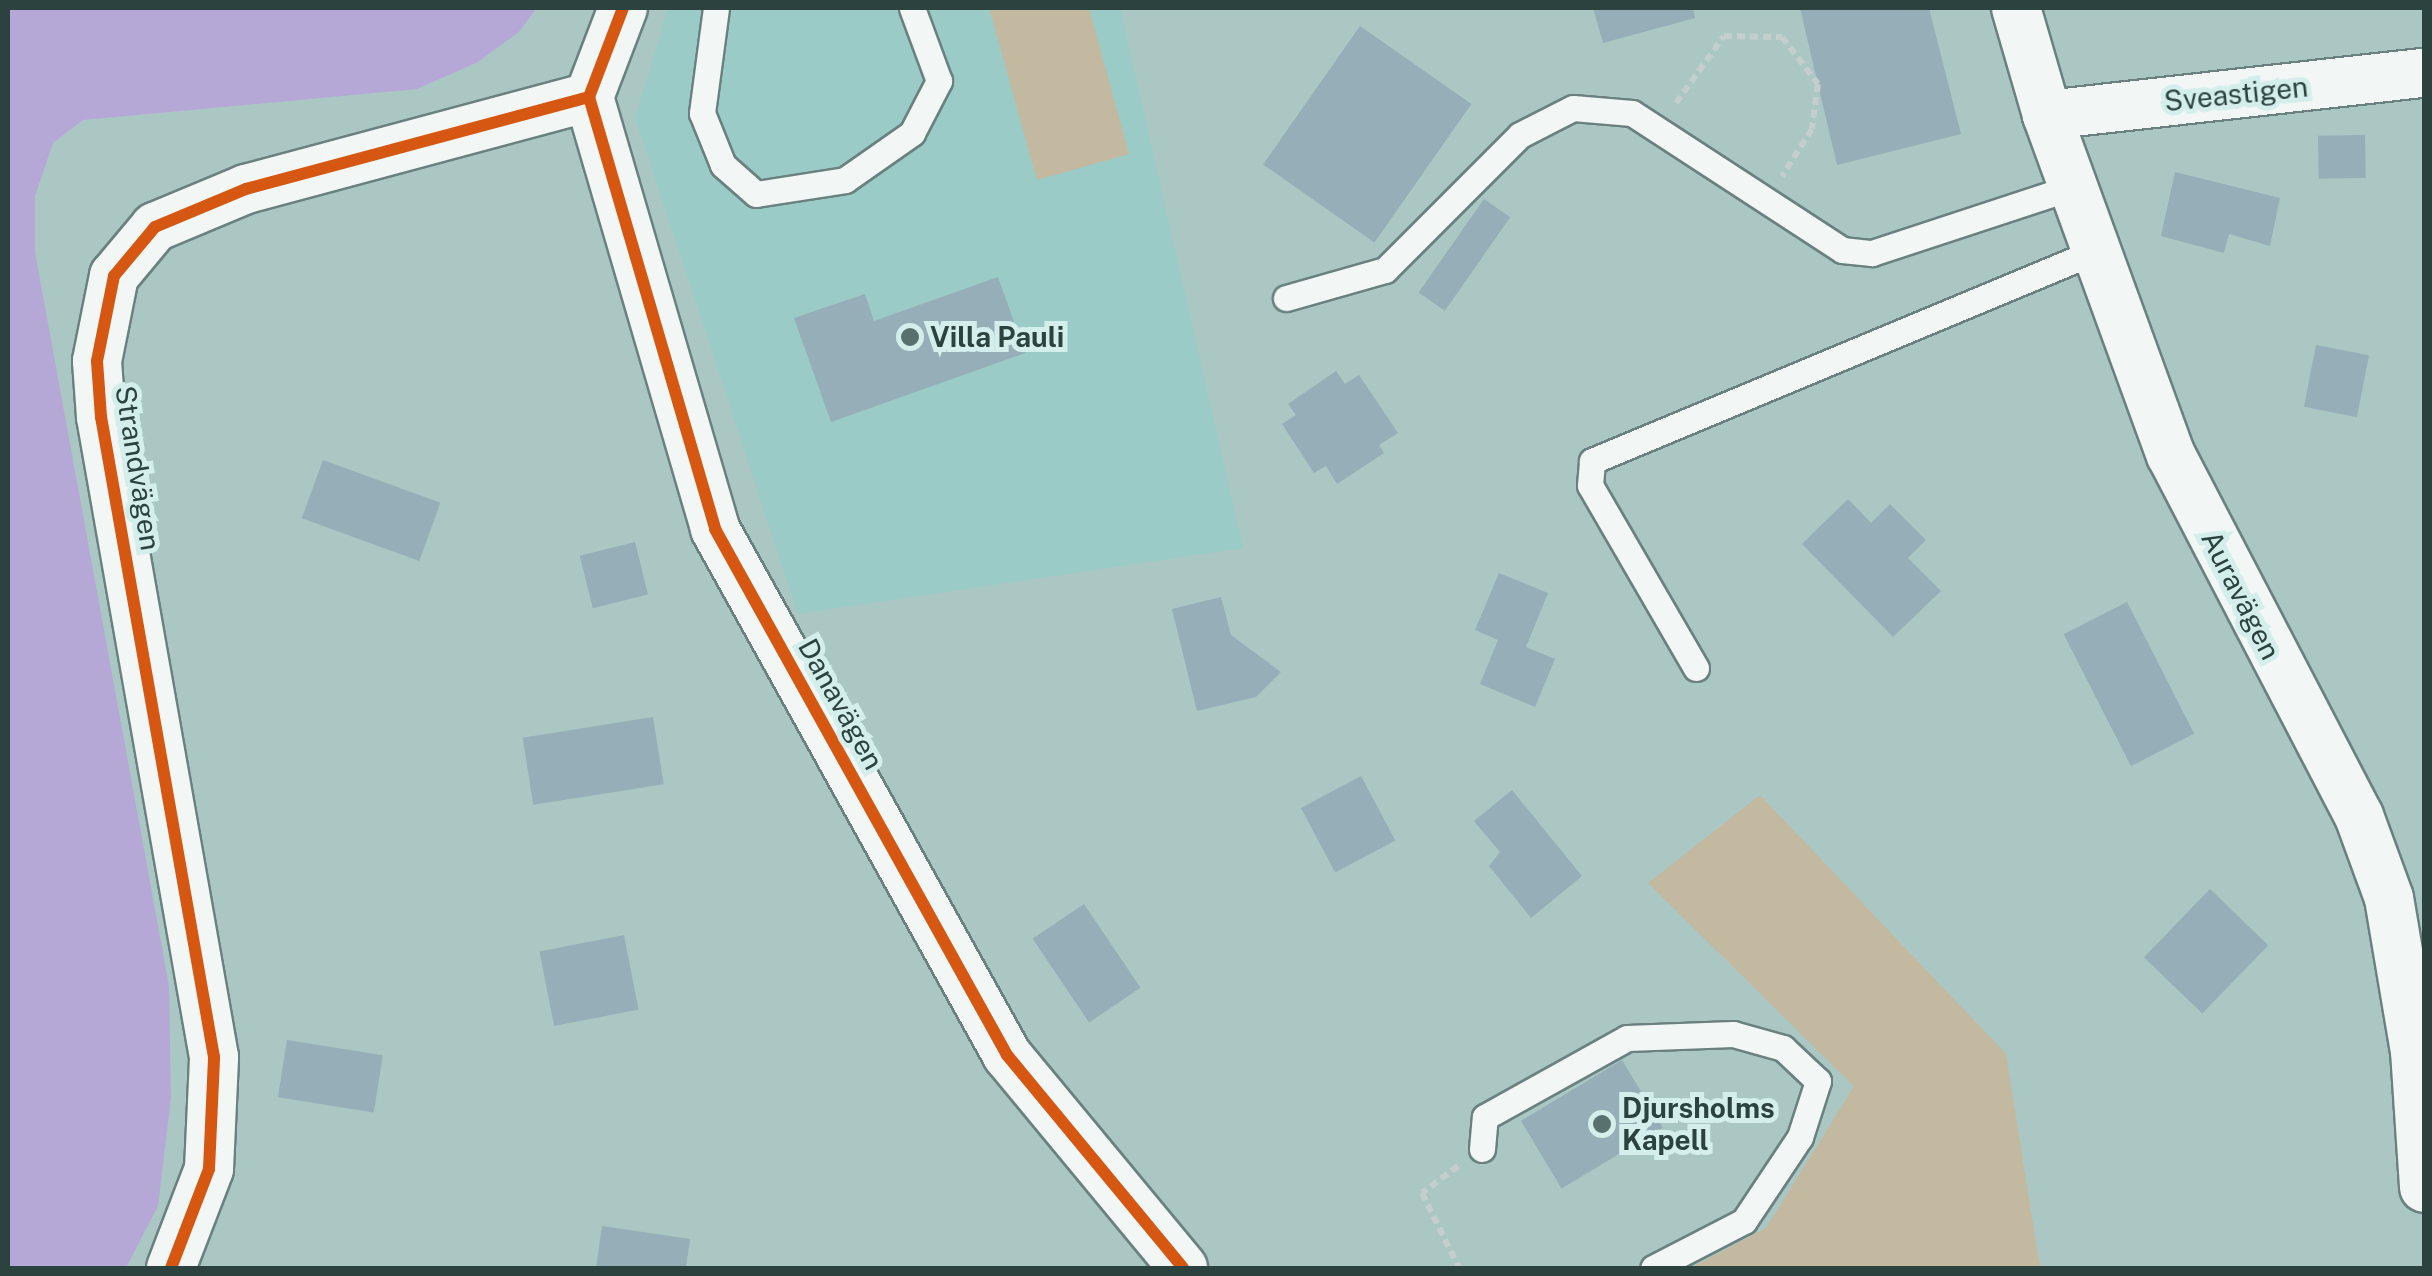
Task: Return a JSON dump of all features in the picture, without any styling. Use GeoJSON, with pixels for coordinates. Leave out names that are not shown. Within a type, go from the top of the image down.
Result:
{"type":"FeatureCollection","features":[{"type":"Feature","properties":{"kind":"street"},"geometry":{"type":"LineString","coordinates":[[589,97],[623,8]]}},
{"type":"Feature","properties":{"kind":"street","name":"Auravägen"},"geometry":{"type":"LineString","coordinates":[[2016,8],[2047,116],[2171,455],[2359,816],[2389,898],[2416,1051],[2424,1188]]}},
{"type":"Feature","properties":{"kind":"street","name":"Sveastigen"},"geometry":{"type":"LineString","coordinates":[[2047,116],[2424,73]]}},
{"type":"Feature","properties":{"kind":"street","name":"Strandvägen"},"geometry":{"type":"LineString","coordinates":[[171,1268],[209,1168],[214,1057],[101,417],[98,362],[114,276],[155,227],[246,189],[589,97]]}},
{"type":"Feature","properties":{"kind":"street","name":"Danavägen"},"geometry":{"type":"LineString","coordinates":[[589,97],[715,529],[1006,1055],[1183,1268]]}},
{"type":"Feature","properties":{"kind":"lane"},"geometry":{"type":"LineString","coordinates":[[716,8],[702,113],[723,165],[756,194],[846,180],[912,133],[939,81],[912,8]]}},
{"type":"Feature","properties":{"kind":"lane"},"geometry":{"type":"LineString","coordinates":[[1286,298],[1386,270],[1520,135],[1573,108],[1632,113],[1768,198],[1842,250],[1872,253],[2073,187]]}},
{"type":"Feature","properties":{"kind":"lane"},"geometry":{"type":"LineString","coordinates":[[1696,668],[1590,485],[1592,461],[2096,251]]}},
{"type":"Feature","properties":{"kind":"lane"},"geometry":{"type":"LineString","coordinates":[[1482,1149],[1486,1117],[1626,1038],[1734,1034],[1783,1048],[1818,1081],[1800,1137],[1744,1221],[1652,1268]]}},
{"type":"Feature","properties":{"kind":"path"},"geometry":{"type":"LineString","coordinates":[[1665,133],[1679,94],[1724,36],[1782,37],[1818,84],[1812,129],[1768,198]]}},
{"type":"Feature","properties":{"kind":"path"},"geometry":{"type":"LineString","coordinates":[[1460,1268],[1422,1193],[1482,1149]]}},
{"type":"Feature","properties":{"kind":"shaded area"},"geometry":{"type":"Polygon","coordinates":[[[8,8],[537,8],[519,32],[478,62],[417,89],[83,120],[53,143],[35,196],[35,252],[169,986],[171,1098],[158,1206],[126,1268],[8,1268],[8,8]]]}},
{"type":"Feature","properties":{"kind":"shaded area"},"geometry":{"type":"Polygon","coordinates":[[[668,8],[1120,8],[1243,548],[798,614],[635,118],[668,8]]]}},
{"type":"Feature","properties":{"kind":"shaded area"},"geometry":{"type":"Polygon","coordinates":[[[989,8],[1089,8],[1129,154],[1037,180],[989,8]]]}},
{"type":"Feature","properties":{"kind":"shaded area"},"geometry":{"type":"Polygon","coordinates":[[[1760,795],[2006,1054],[2040,1268],[1690,1268],[1766,1228],[1854,1086],[1648,883],[1760,795]]]}},
{"type":"Feature","properties":{"kind":"building"},"geometry":{"type":"Polygon","coordinates":[[[1593,8],[1693,8],[1695,18],[1603,43],[1593,8]]]}},
{"type":"Feature","properties":{"kind":"building"},"geometry":{"type":"Polygon","coordinates":[[[1800,8],[1929,8],[1961,134],[1837,165],[1800,8]]]}},
{"type":"Feature","properties":{"kind":"building"},"geometry":{"type":"Polygon","coordinates":[[[1360,26],[1471,104],[1374,242],[1263,164],[1360,26]]]}},
{"type":"Feature","properties":{"kind":"building"},"geometry":{"type":"Polygon","coordinates":[[[2365,135],[2366,178],[2319,179],[2318,136],[2365,135]]]}},
{"type":"Feature","properties":{"kind":"building"},"geometry":{"type":"Polygon","coordinates":[[[2175,172],[2280,198],[2270,246],[2229,234],[2224,253],[2161,236],[2175,172]]]}},
{"type":"Feature","properties":{"kind":"building"},"geometry":{"type":"Polygon","coordinates":[[[1484,199],[1510,217],[1445,311],[1419,292],[1484,199]]]}},
{"type":"Feature","properties":{"kind":"building","name":"Villa Pauli"},"geometry":{"type":"Polygon","coordinates":[[[998,277],[1025,353],[831,422],[794,318],[865,294],[874,321],[998,277]]]}},
{"type":"Feature","properties":{"kind":"building"},"geometry":{"type":"Polygon","coordinates":[[[2316,345],[2369,355],[2357,417],[2304,407],[2316,345]]]}},
{"type":"Feature","properties":{"kind":"building"},"geometry":{"type":"Polygon","coordinates":[[[1336,371],[1345,384],[1359,375],[1398,433],[1379,445],[1384,453],[1337,484],[1326,466],[1314,473],[1282,424],[1296,415],[1288,404],[1336,371]]]}},
{"type":"Feature","properties":{"kind":"building"},"geometry":{"type":"Polygon","coordinates":[[[323,460],[440,503],[419,561],[302,518],[323,460]]]}},
{"type":"Feature","properties":{"kind":"building"},"geometry":{"type":"Polygon","coordinates":[[[1848,499],[1871,523],[1890,504],[1926,540],[1908,558],[1941,591],[1893,637],[1802,544],[1848,499]]]}},
{"type":"Feature","properties":{"kind":"building"},"geometry":{"type":"Polygon","coordinates":[[[635,542],[648,594],[593,608],[580,556],[635,542]]]}},
{"type":"Feature","properties":{"kind":"building"},"geometry":{"type":"Polygon","coordinates":[[[1499,573],[1548,593],[1526,647],[1555,659],[1535,707],[1480,684],[1498,640],[1475,630],[1499,573]]]}},
{"type":"Feature","properties":{"kind":"building"},"geometry":{"type":"Polygon","coordinates":[[[1221,597],[1231,635],[1281,672],[1256,697],[1197,711],[1172,609],[1221,597]]]}},
{"type":"Feature","properties":{"kind":"building"},"geometry":{"type":"Polygon","coordinates":[[[2127,602],[2194,734],[2131,766],[2064,634],[2127,602]]]}},
{"type":"Feature","properties":{"kind":"building"},"geometry":{"type":"Polygon","coordinates":[[[653,717],[664,784],[533,805],[523,738],[653,717]]]}},
{"type":"Feature","properties":{"kind":"building"},"geometry":{"type":"Polygon","coordinates":[[[1361,776],[1395,840],[1335,872],[1301,808],[1361,776]]]}},
{"type":"Feature","properties":{"kind":"building"},"geometry":{"type":"Polygon","coordinates":[[[1512,790],[1582,876],[1531,918],[1489,866],[1500,852],[1474,821],[1512,790]]]}},
{"type":"Feature","properties":{"kind":"building"},"geometry":{"type":"Polygon","coordinates":[[[2210,889],[2268,945],[2202,1014],[2144,957],[2210,889]]]}},
{"type":"Feature","properties":{"kind":"building"},"geometry":{"type":"Polygon","coordinates":[[[1084,904],[1140,988],[1089,1022],[1033,939],[1084,904]]]}},
{"type":"Feature","properties":{"kind":"building"},"geometry":{"type":"Polygon","coordinates":[[[624,935],[639,1010],[554,1026],[540,951],[624,935]]]}},
{"type":"Feature","properties":{"kind":"building"},"geometry":{"type":"Polygon","coordinates":[[[287,1040],[383,1055],[374,1112],[278,1097],[287,1040]]]}},
{"type":"Feature","properties":{"kind":"building"},"geometry":{"type":"Polygon","coordinates":[[[1622,1060],[1663,1128],[1562,1188],[1521,1121],[1622,1060]]]}},
{"type":"Feature","properties":{"kind":"building"},"geometry":{"type":"Polygon","coordinates":[[[602,1226],[690,1239],[686,1268],[596,1268],[602,1226]]]}},
{"type":"Feature","properties":{"kind":"cycle path"},"geometry":{"type":"LineString","coordinates":[[171,1268],[209,1169],[214,1057],[101,417],[97,361],[114,276],[155,227],[246,189],[589,97],[623,8]]}},
{"type":"Feature","properties":{"kind":"cycle path"},"geometry":{"type":"LineString","coordinates":[[589,97],[715,529],[1007,1055],[1183,1268]]}},
{"type":"Feature","properties":{"kind":"place","name":"Villa Pauli"},"geometry":{"type":"Point","coordinates":[910,337]}},
{"type":"Feature","properties":{"kind":"place","name":"Djursholms Kapell"},"geometry":{"type":"Point","coordinates":[1602,1124]}}]}
